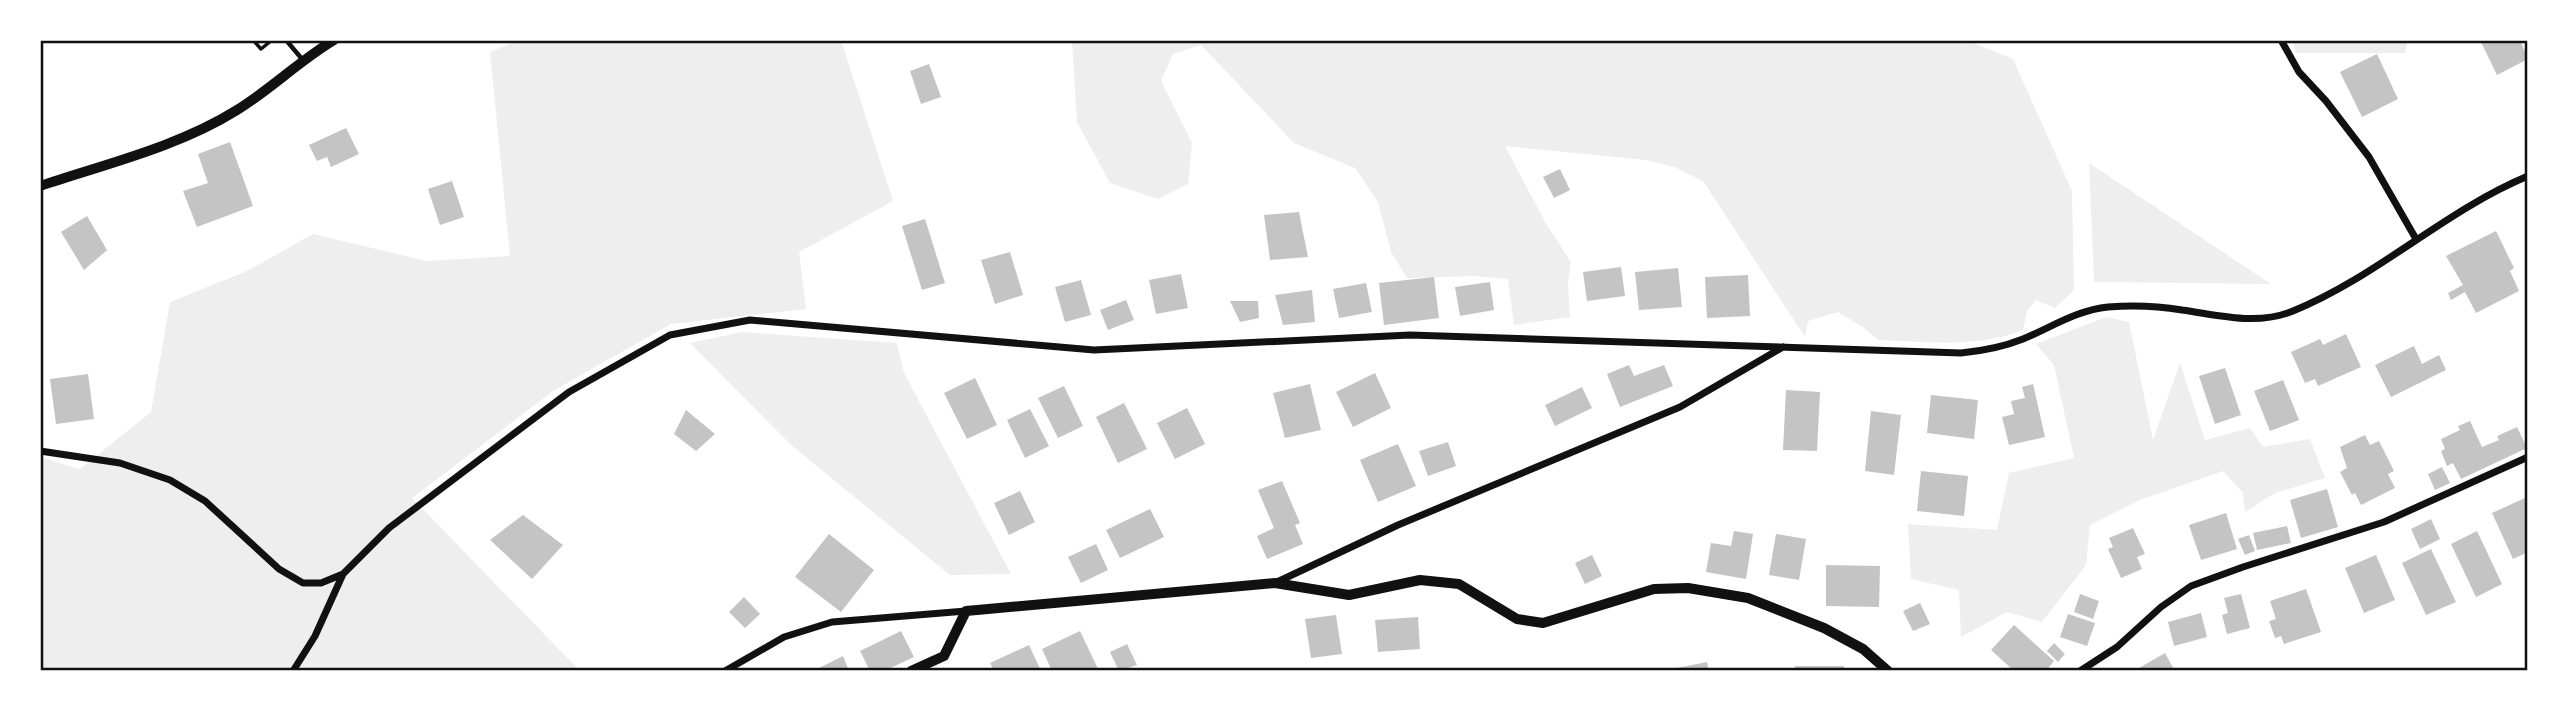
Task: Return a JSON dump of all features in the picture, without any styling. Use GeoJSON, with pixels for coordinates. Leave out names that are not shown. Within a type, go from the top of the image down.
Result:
{"type":"FeatureCollection","features":[{"type":"Feature","properties":{"kind":"street"},"geometry":{"type":"LineString","coordinates":[[40,186],[170,142],[214,123],[255,98],[302,60],[334,40]]}},
{"type":"Feature","properties":{"kind":"street"},"geometry":{"type":"LineString","coordinates":[[2281,40],[2299,72],[2326,101],[2369,157],[2416,239]]}},
{"type":"Feature","properties":{"kind":"street"},"geometry":{"type":"LineString","coordinates":[[293,671],[315,636],[343,574],[389,528],[569,392],[670,335],[750,320],[1094,350],[1410,335],[1784,346],[1876,352],[1969,352],[2009,344],[2081,313],[2110,307],[2161,307],[2244,318],[2276,317],[2353,282],[2416,239],[2509,183],[2528,176]]}},
{"type":"Feature","properties":{"kind":"street"},"geometry":{"type":"LineString","coordinates":[[1275,583],[1398,525],[1680,407],[1784,346]]}},
{"type":"Feature","properties":{"kind":"street"},"geometry":{"type":"LineString","coordinates":[[40,451],[120,463],[170,480],[205,501],[279,569],[303,583],[321,583],[343,574]]}},
{"type":"Feature","properties":{"kind":"street"},"geometry":{"type":"LineString","coordinates":[[2080,671],[2117,648],[2161,607],[2191,586],[2232,570],[2384,522],[2528,457]]}},
{"type":"Feature","properties":{"kind":"street"},"geometry":{"type":"LineString","coordinates":[[725,671],[784,636],[832,622],[1275,583],[1349,595],[1420,580],[1459,584],[1517,619],[1543,623],[1654,589],[1673,587],[1713,591],[1748,598],[1824,628],[1863,649],[1888,671]]}},
{"type":"Feature","properties":{"kind":"street"},"geometry":{"type":"LineString","coordinates":[[911,671],[944,656],[966,611]]}},
{"type":"Feature","properties":{"kind":"lane"},"geometry":{"type":"LineString","coordinates":[[286,40],[302,60]]}},
{"type":"Feature","properties":{"kind":"path"},"geometry":{"type":"LineString","coordinates":[[253,40],[261,49],[272,40]]}},
{"type":"Feature","properties":{"kind":"shaded area"},"geometry":{"type":"Polygon","coordinates":[[[520,40],[841,40],[893,201],[799,252],[806,309],[671,324],[553,391],[412,498],[580,671],[40,671],[40,457],[80,469],[151,412],[170,302],[247,271],[313,234],[427,261],[510,256],[490,52],[520,40]]]}},
{"type":"Feature","properties":{"kind":"shaded area"},"geometry":{"type":"Polygon","coordinates":[[[1072,40],[1966,40],[2013,59],[2072,191],[2074,290],[2055,308],[2036,300],[2027,311],[2023,330],[2006,336],[1970,342],[1878,340],[1838,312],[1808,321],[1805,337],[1703,181],[1675,167],[1646,160],[1505,146],[1545,222],[1571,262],[1568,284],[1570,317],[1514,325],[1508,279],[1473,276],[1407,278],[1391,252],[1378,202],[1355,168],[1294,143],[1201,45],[1173,54],[1161,81],[1192,143],[1188,184],[1158,199],[1110,183],[1077,122],[1072,40]]]}},
{"type":"Feature","properties":{"kind":"shaded area"},"geometry":{"type":"Polygon","coordinates":[[[2292,40],[2408,40],[2405,53],[2296,53],[2292,40]]]}},
{"type":"Feature","properties":{"kind":"shaded area"},"geometry":{"type":"Polygon","coordinates":[[[2089,163],[2271,284],[2094,282],[2089,163]]]}},
{"type":"Feature","properties":{"kind":"shaded area"},"geometry":{"type":"Polygon","coordinates":[[[2106,317],[2129,322],[2153,440],[2180,363],[2205,440],[2250,428],[2263,447],[2310,439],[2325,478],[2275,493],[2245,512],[2243,493],[2223,471],[2140,500],[2090,525],[2086,565],[2042,622],[2007,612],[1961,637],[1959,590],[1911,579],[1908,524],[1997,530],[2009,473],[2074,458],[2054,365],[2036,344],[2106,317]]]}},
{"type":"Feature","properties":{"kind":"shaded area"},"geometry":{"type":"Polygon","coordinates":[[[741,332],[897,343],[904,373],[1011,574],[950,575],[791,445],[690,343],[741,332]]]}},
{"type":"Feature","properties":{"kind":"building"},"geometry":{"type":"Polygon","coordinates":[[[2480,40],[2520,40],[2528,59],[2497,75],[2480,40]]]}},
{"type":"Feature","properties":{"kind":"building"},"geometry":{"type":"Polygon","coordinates":[[[2377,54],[2398,99],[2362,117],[2340,72],[2377,54]]]}},
{"type":"Feature","properties":{"kind":"building"},"geometry":{"type":"Polygon","coordinates":[[[929,64],[941,97],[921,104],[910,71],[929,64]]]}},
{"type":"Feature","properties":{"kind":"building"},"geometry":{"type":"Polygon","coordinates":[[[346,128],[359,154],[331,167],[327,157],[317,161],[309,145],[346,128]]]}},
{"type":"Feature","properties":{"kind":"building"},"geometry":{"type":"Polygon","coordinates":[[[230,142],[253,206],[197,227],[183,191],[208,183],[198,154],[230,142]]]}},
{"type":"Feature","properties":{"kind":"building"},"geometry":{"type":"Polygon","coordinates":[[[1560,169],[1570,190],[1554,198],[1543,177],[1560,169]]]}},
{"type":"Feature","properties":{"kind":"building"},"geometry":{"type":"Polygon","coordinates":[[[452,181],[464,217],[440,225],[428,189],[452,181]]]}},
{"type":"Feature","properties":{"kind":"building"},"geometry":{"type":"Polygon","coordinates":[[[1299,212],[1308,257],[1270,260],[1264,215],[1299,212]]]}},
{"type":"Feature","properties":{"kind":"building"},"geometry":{"type":"Polygon","coordinates":[[[87,216],[107,250],[84,270],[61,232],[87,216]]]}},
{"type":"Feature","properties":{"kind":"building"},"geometry":{"type":"Polygon","coordinates":[[[925,219],[945,283],[922,290],[902,226],[925,219]]]}},
{"type":"Feature","properties":{"kind":"building"},"geometry":{"type":"Polygon","coordinates":[[[2496,231],[2514,268],[2510,271],[2519,291],[2476,313],[2465,292],[2451,300],[2448,293],[2463,285],[2446,256],[2496,231]]]}},
{"type":"Feature","properties":{"kind":"building"},"geometry":{"type":"Polygon","coordinates":[[[1010,252],[1023,295],[995,304],[981,260],[1010,252]]]}},
{"type":"Feature","properties":{"kind":"building"},"geometry":{"type":"Polygon","coordinates":[[[1621,267],[1625,296],[1587,301],[1583,272],[1621,267]]]}},
{"type":"Feature","properties":{"kind":"building"},"geometry":{"type":"Polygon","coordinates":[[[1678,268],[1682,307],[1639,310],[1635,272],[1678,268]]]}},
{"type":"Feature","properties":{"kind":"building"},"geometry":{"type":"Polygon","coordinates":[[[1181,274],[1188,308],[1156,314],[1149,280],[1181,274]]]}},
{"type":"Feature","properties":{"kind":"building"},"geometry":{"type":"Polygon","coordinates":[[[1748,275],[1750,316],[1707,318],[1705,277],[1748,275]]]}},
{"type":"Feature","properties":{"kind":"building"},"geometry":{"type":"Polygon","coordinates":[[[1434,277],[1439,318],[1384,325],[1379,283],[1434,277]]]}},
{"type":"Feature","properties":{"kind":"building"},"geometry":{"type":"Polygon","coordinates":[[[1081,280],[1091,315],[1065,322],[1055,287],[1081,280]]]}},
{"type":"Feature","properties":{"kind":"building"},"geometry":{"type":"Polygon","coordinates":[[[1490,282],[1494,310],[1460,316],[1455,287],[1490,282]]]}},
{"type":"Feature","properties":{"kind":"building"},"geometry":{"type":"Polygon","coordinates":[[[1366,283],[1372,312],[1339,318],[1333,289],[1366,283]]]}},
{"type":"Feature","properties":{"kind":"building"},"geometry":{"type":"Polygon","coordinates":[[[1312,290],[1315,322],[1283,325],[1275,295],[1312,290]]]}},
{"type":"Feature","properties":{"kind":"building"},"geometry":{"type":"Polygon","coordinates":[[[1126,300],[1134,320],[1108,330],[1100,310],[1126,300]]]}},
{"type":"Feature","properties":{"kind":"building"},"geometry":{"type":"Polygon","coordinates":[[[1230,301],[1258,301],[1259,318],[1240,322],[1230,301]]]}},
{"type":"Feature","properties":{"kind":"building"},"geometry":{"type":"Polygon","coordinates":[[[2346,334],[2361,367],[2318,386],[2315,379],[2305,383],[2291,352],[2320,339],[2323,345],[2346,334]]]}},
{"type":"Feature","properties":{"kind":"building"},"geometry":{"type":"Polygon","coordinates":[[[2414,346],[2422,364],[2439,355],[2446,370],[2391,397],[2375,365],[2414,346]]]}},
{"type":"Feature","properties":{"kind":"building"},"geometry":{"type":"Polygon","coordinates":[[[1629,365],[1634,376],[1664,365],[1673,386],[1620,407],[1607,374],[1629,365]]]}},
{"type":"Feature","properties":{"kind":"building"},"geometry":{"type":"Polygon","coordinates":[[[2225,368],[2241,415],[2215,424],[2199,376],[2225,368]]]}},
{"type":"Feature","properties":{"kind":"building"},"geometry":{"type":"Polygon","coordinates":[[[1375,373],[1391,408],[1353,427],[1336,392],[1375,373]]]}},
{"type":"Feature","properties":{"kind":"building"},"geometry":{"type":"Polygon","coordinates":[[[88,374],[94,419],[56,424],[50,379],[88,374]]]}},
{"type":"Feature","properties":{"kind":"building"},"geometry":{"type":"Polygon","coordinates":[[[975,378],[997,425],[967,439],[944,393],[975,378]]]}},
{"type":"Feature","properties":{"kind":"building"},"geometry":{"type":"Polygon","coordinates":[[[2283,380],[2299,420],[2270,431],[2254,391],[2283,380]]]}},
{"type":"Feature","properties":{"kind":"building"},"geometry":{"type":"Polygon","coordinates":[[[1310,384],[1321,430],[1285,438],[1273,393],[1310,384]]]}},
{"type":"Feature","properties":{"kind":"building"},"geometry":{"type":"Polygon","coordinates":[[[2033,384],[2045,437],[2009,445],[2002,417],[2014,414],[2011,401],[2025,398],[2022,387],[2033,384]]]}},
{"type":"Feature","properties":{"kind":"building"},"geometry":{"type":"Polygon","coordinates":[[[1064,386],[1083,426],[1058,438],[1038,398],[1064,386]]]}},
{"type":"Feature","properties":{"kind":"building"},"geometry":{"type":"Polygon","coordinates":[[[1582,387],[1592,408],[1555,426],[1545,405],[1582,387]]]}},
{"type":"Feature","properties":{"kind":"building"},"geometry":{"type":"Polygon","coordinates":[[[1786,390],[1820,392],[1817,451],[1783,450],[1786,390]]]}},
{"type":"Feature","properties":{"kind":"building"},"geometry":{"type":"Polygon","coordinates":[[[1931,395],[1978,400],[1974,439],[1927,433],[1931,395]]]}},
{"type":"Feature","properties":{"kind":"building"},"geometry":{"type":"Polygon","coordinates":[[[1124,403],[1147,449],[1118,463],[1096,417],[1124,403]]]}},
{"type":"Feature","properties":{"kind":"building"},"geometry":{"type":"Polygon","coordinates":[[[1187,408],[1205,444],[1175,459],[1157,423],[1187,408]]]}},
{"type":"Feature","properties":{"kind":"building"},"geometry":{"type":"Polygon","coordinates":[[[1030,409],[1049,446],[1025,458],[1007,420],[1030,409]]]}},
{"type":"Feature","properties":{"kind":"building"},"geometry":{"type":"Polygon","coordinates":[[[686,410],[715,434],[696,451],[674,434],[686,410]]]}},
{"type":"Feature","properties":{"kind":"building"},"geometry":{"type":"Polygon","coordinates":[[[1871,411],[1901,415],[1894,475],[1865,471],[1871,411]]]}},
{"type":"Feature","properties":{"kind":"building"},"geometry":{"type":"Polygon","coordinates":[[[2470,421],[2482,447],[2499,440],[2497,436],[2517,427],[2527,448],[2461,479],[2453,463],[2447,466],[2441,451],[2445,449],[2441,439],[2460,430],[2458,426],[2470,421]]]}},
{"type":"Feature","properties":{"kind":"building"},"geometry":{"type":"Polygon","coordinates":[[[2365,435],[2370,445],[2379,441],[2394,471],[2388,474],[2395,488],[2361,505],[2355,493],[2352,495],[2340,472],[2347,468],[2340,447],[2365,435]]]}},
{"type":"Feature","properties":{"kind":"building"},"geometry":{"type":"Polygon","coordinates":[[[1448,442],[1456,466],[1428,476],[1419,451],[1448,442]]]}},
{"type":"Feature","properties":{"kind":"building"},"geometry":{"type":"Polygon","coordinates":[[[1398,444],[1416,486],[1378,502],[1360,460],[1398,444]]]}},
{"type":"Feature","properties":{"kind":"building"},"geometry":{"type":"Polygon","coordinates":[[[2442,467],[2450,483],[2435,490],[2428,474],[2442,467]]]}},
{"type":"Feature","properties":{"kind":"building"},"geometry":{"type":"Polygon","coordinates":[[[1921,471],[1968,476],[1964,516],[1917,511],[1921,471]]]}},
{"type":"Feature","properties":{"kind":"building"},"geometry":{"type":"Polygon","coordinates":[[[1282,481],[1300,523],[1295,525],[1303,544],[1267,559],[1257,536],[1274,528],[1258,490],[1282,481]]]}},
{"type":"Feature","properties":{"kind":"building"},"geometry":{"type":"Polygon","coordinates":[[[2327,489],[2338,527],[2301,538],[2290,500],[2327,489]]]}},
{"type":"Feature","properties":{"kind":"building"},"geometry":{"type":"Polygon","coordinates":[[[1020,491],[1035,522],[1009,535],[994,503],[1020,491]]]}},
{"type":"Feature","properties":{"kind":"building"},"geometry":{"type":"Polygon","coordinates":[[[2525,498],[2528,503],[2528,552],[2513,559],[2492,513],[2525,498]]]}},
{"type":"Feature","properties":{"kind":"building"},"geometry":{"type":"Polygon","coordinates":[[[1150,509],[1164,537],[1120,558],[1106,530],[1150,509]]]}},
{"type":"Feature","properties":{"kind":"building"},"geometry":{"type":"Polygon","coordinates":[[[2226,513],[2237,549],[2201,560],[2189,525],[2226,513]]]}},
{"type":"Feature","properties":{"kind":"building"},"geometry":{"type":"Polygon","coordinates":[[[523,515],[563,545],[532,579],[490,540],[523,515]]]}},
{"type":"Feature","properties":{"kind":"building"},"geometry":{"type":"Polygon","coordinates":[[[2431,519],[2440,539],[2420,549],[2411,529],[2431,519]]]}},
{"type":"Feature","properties":{"kind":"building"},"geometry":{"type":"Polygon","coordinates":[[[2287,526],[2291,543],[2257,550],[2253,533],[2287,526]]]}},
{"type":"Feature","properties":{"kind":"building"},"geometry":{"type":"Polygon","coordinates":[[[2133,528],[2145,554],[2137,557],[2142,569],[2121,578],[2108,549],[2113,547],[2109,538],[2133,528]]]}},
{"type":"Feature","properties":{"kind":"building"},"geometry":{"type":"Polygon","coordinates":[[[1734,531],[1753,534],[1746,579],[1706,572],[1711,543],[1731,546],[1734,531]]]}},
{"type":"Feature","properties":{"kind":"building"},"geometry":{"type":"Polygon","coordinates":[[[2477,531],[2502,584],[2476,597],[2451,544],[2477,531]]]}},
{"type":"Feature","properties":{"kind":"building"},"geometry":{"type":"Polygon","coordinates":[[[829,534],[874,570],[841,612],[795,577],[829,534]]]}},
{"type":"Feature","properties":{"kind":"building"},"geometry":{"type":"Polygon","coordinates":[[[1776,534],[1806,539],[1799,580],[1769,575],[1776,534]]]}},
{"type":"Feature","properties":{"kind":"building"},"geometry":{"type":"Polygon","coordinates":[[[2249,535],[2255,551],[2245,555],[2238,539],[2249,535]]]}},
{"type":"Feature","properties":{"kind":"building"},"geometry":{"type":"Polygon","coordinates":[[[1096,544],[1108,570],[1081,583],[1068,557],[1096,544]]]}},
{"type":"Feature","properties":{"kind":"building"},"geometry":{"type":"Polygon","coordinates":[[[2431,549],[2456,602],[2426,615],[2402,563],[2431,549]]]}},
{"type":"Feature","properties":{"kind":"building"},"geometry":{"type":"Polygon","coordinates":[[[1592,555],[1602,576],[1585,584],[1575,563],[1592,555]]]}},
{"type":"Feature","properties":{"kind":"building"},"geometry":{"type":"Polygon","coordinates":[[[2376,555],[2395,600],[2364,613],[2345,568],[2376,555]]]}},
{"type":"Feature","properties":{"kind":"building"},"geometry":{"type":"Polygon","coordinates":[[[1826,565],[1880,566],[1879,607],[1826,606],[1826,565]]]}},
{"type":"Feature","properties":{"kind":"building"},"geometry":{"type":"Polygon","coordinates":[[[2306,589],[2321,632],[2284,644],[2281,636],[2275,638],[2269,621],[2276,619],[2270,601],[2306,589]]]}},
{"type":"Feature","properties":{"kind":"building"},"geometry":{"type":"Polygon","coordinates":[[[2080,594],[2099,601],[2093,619],[2074,612],[2080,594]]]}},
{"type":"Feature","properties":{"kind":"building"},"geometry":{"type":"Polygon","coordinates":[[[2241,594],[2250,628],[2227,634],[2222,615],[2228,613],[2224,598],[2241,594]]]}},
{"type":"Feature","properties":{"kind":"building"},"geometry":{"type":"Polygon","coordinates":[[[744,597],[760,614],[745,628],[729,612],[744,597]]]}},
{"type":"Feature","properties":{"kind":"building"},"geometry":{"type":"Polygon","coordinates":[[[1920,603],[1930,624],[1913,631],[1903,611],[1920,603]]]}},
{"type":"Feature","properties":{"kind":"building"},"geometry":{"type":"Polygon","coordinates":[[[2201,613],[2207,637],[2174,646],[2168,622],[2201,613]]]}},
{"type":"Feature","properties":{"kind":"building"},"geometry":{"type":"Polygon","coordinates":[[[2068,614],[2095,623],[2087,646],[2060,637],[2068,614]]]}},
{"type":"Feature","properties":{"kind":"building"},"geometry":{"type":"Polygon","coordinates":[[[1336,615],[1342,654],[1311,658],[1305,619],[1336,615]]]}},
{"type":"Feature","properties":{"kind":"building"},"geometry":{"type":"Polygon","coordinates":[[[1418,617],[1420,649],[1378,652],[1375,620],[1418,617]]]}},
{"type":"Feature","properties":{"kind":"building"},"geometry":{"type":"Polygon","coordinates":[[[2014,625],[2054,661],[2046,671],[2014,671],[1991,650],[2014,625]]]}},
{"type":"Feature","properties":{"kind":"building"},"geometry":{"type":"Polygon","coordinates":[[[901,631],[914,657],[884,671],[870,671],[860,651],[901,631]]]}},
{"type":"Feature","properties":{"kind":"building"},"geometry":{"type":"Polygon","coordinates":[[[1080,631],[1099,671],[1052,671],[1042,649],[1080,631]]]}},
{"type":"Feature","properties":{"kind":"building"},"geometry":{"type":"Polygon","coordinates":[[[2054,643],[2065,654],[2058,662],[2047,651],[2054,643]]]}},
{"type":"Feature","properties":{"kind":"building"},"geometry":{"type":"Polygon","coordinates":[[[1127,644],[1137,665],[1119,671],[1110,652],[1127,644]]]}},
{"type":"Feature","properties":{"kind":"building"},"geometry":{"type":"Polygon","coordinates":[[[1029,645],[1041,671],[994,671],[990,663],[1029,645]]]}},
{"type":"Feature","properties":{"kind":"building"},"geometry":{"type":"Polygon","coordinates":[[[2165,653],[2175,671],[2141,671],[2139,668],[2165,653]]]}},
{"type":"Feature","properties":{"kind":"building"},"geometry":{"type":"Polygon","coordinates":[[[843,656],[849,671],[813,671],[843,656]]]}},
{"type":"Feature","properties":{"kind":"building"},"geometry":{"type":"Polygon","coordinates":[[[1707,662],[1709,671],[1677,671],[1677,668],[1707,662]]]}},
{"type":"Feature","properties":{"kind":"building"},"geometry":{"type":"Polygon","coordinates":[[[1795,666],[1844,666],[1844,671],[1795,671],[1795,666]]]}}]}
